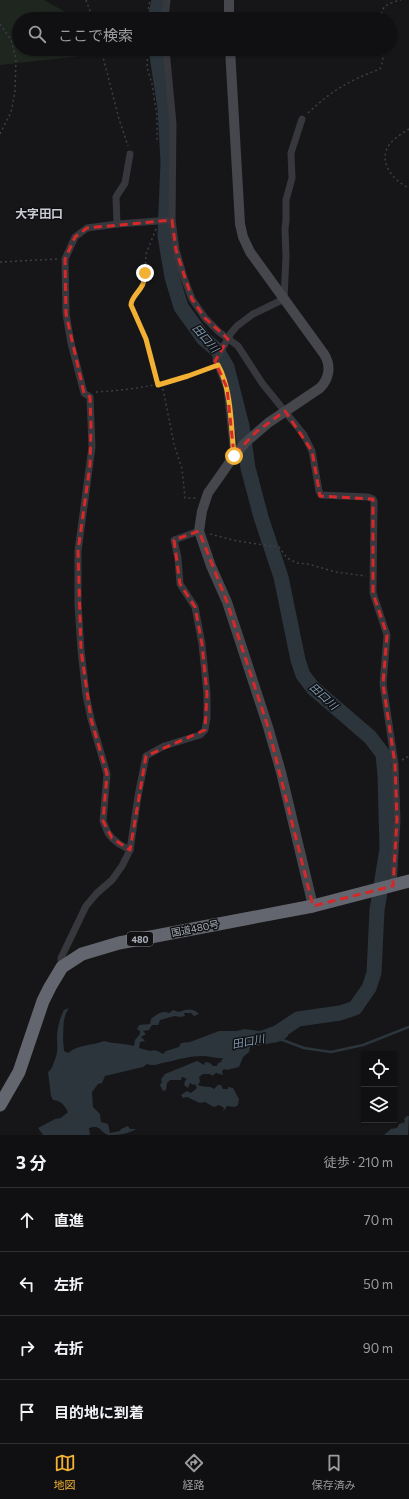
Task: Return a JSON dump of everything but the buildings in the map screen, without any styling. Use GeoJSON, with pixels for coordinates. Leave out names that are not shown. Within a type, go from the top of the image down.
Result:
{"type":"FeatureCollection","features":[{"type":"Feature","properties":{"kind":"highway","name":"国道480号"},"geometry":{"type":"LineString","coordinates":[[0,1106],[18,1072],[43,1001],[62,967],[82,954],[119,943],[313,906],[391,887],[409,881]]}},
{"type":"Feature","properties":{"kind":"street"},"geometry":{"type":"LineString","coordinates":[[166,12],[167,0]]}},
{"type":"Feature","properties":{"kind":"street"},"geometry":{"type":"LineString","coordinates":[[229,0],[229,12]]}},
{"type":"Feature","properties":{"kind":"street"},"geometry":{"type":"LineString","coordinates":[[167,56],[174,124],[172,220],[176,250],[192,299],[205,318],[226,342],[238,346],[262,383],[304,435],[312,451],[321,496],[368,497],[373,499],[373,593],[387,635],[384,684],[395,764],[397,820],[391,887]]}},
{"type":"Feature","properties":{"kind":"street"},"geometry":{"type":"LineString","coordinates":[[230,56],[241,231],[250,252],[324,354],[329,367],[325,384],[256,432],[237,452],[216,481],[205,500],[200,518],[199,532],[211,566],[227,602],[268,727],[281,772],[313,906]]}},
{"type":"Feature","properties":{"kind":"street"},"geometry":{"type":"LineString","coordinates":[[284,299],[286,200],[291,184],[291,154],[302,119]]}},
{"type":"Feature","properties":{"kind":"street"},"geometry":{"type":"LineString","coordinates":[[117,224],[116,197],[125,183],[130,154]]}},
{"type":"Feature","properties":{"kind":"street"},"geometry":{"type":"LineString","coordinates":[[130,850],[112,838],[103,821],[107,774],[90,719],[81,650],[78,551],[92,447],[90,397],[84,393],[71,342],[66,314],[66,259],[75,237],[87,228],[172,220]]}},
{"type":"Feature","properties":{"kind":"street"},"geometry":{"type":"LineString","coordinates":[[237,452],[225,382],[218,362],[231,333],[242,321],[284,299]]}},
{"type":"Feature","properties":{"kind":"street"},"geometry":{"type":"LineString","coordinates":[[62,967],[61,958],[86,906],[97,893],[112,880],[122,866],[130,850],[146,756],[164,746],[200,735],[205,730],[207,718],[207,694],[202,644],[195,606],[180,584],[178,558],[174,540],[199,532]]}},
{"type":"Feature","properties":{"kind":"path"},"geometry":{"type":"LineString","coordinates":[[86,0],[90,12]]}},
{"type":"Feature","properties":{"kind":"path"},"geometry":{"type":"LineString","coordinates":[[148,12],[150,0]]}},
{"type":"Feature","properties":{"kind":"path"},"geometry":{"type":"LineString","coordinates":[[381,12],[382,9],[388,3],[401,0]]}},
{"type":"Feature","properties":{"kind":"path"},"geometry":{"type":"LineString","coordinates":[[0,24],[12,44]]}},
{"type":"Feature","properties":{"kind":"path"},"geometry":{"type":"LineString","coordinates":[[0,134],[11,112],[15,92],[15,56]]}},
{"type":"Feature","properties":{"kind":"path"},"geometry":{"type":"LineString","coordinates":[[103,56],[130,154]]}},
{"type":"Feature","properties":{"kind":"path"},"geometry":{"type":"LineString","coordinates":[[148,56],[148,71],[152,84],[157,116],[157,143]]}},
{"type":"Feature","properties":{"kind":"path"},"geometry":{"type":"LineString","coordinates":[[302,119],[320,102],[349,81],[380,69],[383,56]]}},
{"type":"Feature","properties":{"kind":"path"},"geometry":{"type":"LineString","coordinates":[[409,129],[394,139],[386,150],[386,165],[393,177],[401,184],[409,188]]}},
{"type":"Feature","properties":{"kind":"path"},"geometry":{"type":"LineString","coordinates":[[156,222],[156,229],[146,254],[145,279],[139,292],[131,301],[148,347],[158,385]]}},
{"type":"Feature","properties":{"kind":"path"},"geometry":{"type":"LineString","coordinates":[[0,262],[66,259]]}},
{"type":"Feature","properties":{"kind":"path"},"geometry":{"type":"LineString","coordinates":[[84,393],[120,391],[158,385],[188,376],[218,362]]}},
{"type":"Feature","properties":{"kind":"path"},"geometry":{"type":"LineString","coordinates":[[162,384],[174,444],[182,469],[185,498],[205,500]]}},
{"type":"Feature","properties":{"kind":"path"},"geometry":{"type":"LineString","coordinates":[[199,532],[237,541],[279,547],[287,558],[297,564],[308,564],[336,572],[373,577]]}},
{"type":"Feature","properties":{"kind":"highlighted area"},"geometry":{"type":"Polygon","coordinates":[[[172,220],[176,250],[192,299],[205,318],[228,339],[215,361],[227,388],[234,455],[256,432],[285,411],[312,451],[320,496],[373,499],[373,593],[387,635],[383,684],[395,764],[397,820],[393,886],[313,906],[268,727],[227,602],[199,531],[174,540],[180,584],[195,607],[202,644],[207,694],[205,730],[146,756],[130,850],[112,838],[103,821],[107,774],[91,719],[81,650],[78,551],[90,465],[90,397],[84,393],[66,314],[65,259],[75,237],[87,228],[172,220]]]}},
{"type":"Feature","properties":{"kind":"shaded area"},"geometry":{"type":"Polygon","coordinates":[[[0,0],[44,0],[65,12],[12,12],[12,56],[81,56],[0,65],[0,0]]]}},
{"type":"Feature","properties":{"kind":"water"},"geometry":{"type":"Polygon","coordinates":[[[69,1008],[64,1019],[63,1038],[64,1051],[68,1053],[77,1048],[104,1041],[134,1046],[135,1040],[140,1034],[140,1031],[137,1029],[139,1025],[150,1024],[151,1019],[157,1014],[162,1012],[169,1013],[173,1010],[179,1012],[192,1010],[199,1014],[194,1016],[191,1013],[184,1013],[185,1016],[175,1016],[160,1020],[158,1025],[152,1025],[149,1030],[143,1031],[146,1034],[141,1037],[145,1041],[140,1042],[139,1048],[150,1051],[153,1050],[163,1054],[166,1051],[179,1047],[181,1043],[190,1042],[219,1031],[237,1031],[244,1029],[260,1031],[274,1026],[276,1029],[278,1028],[279,1023],[290,1019],[291,1023],[288,1036],[282,1041],[250,1047],[249,1052],[243,1057],[239,1067],[227,1070],[224,1069],[222,1071],[223,1075],[216,1073],[212,1076],[210,1074],[203,1074],[199,1077],[200,1081],[198,1085],[200,1086],[214,1089],[218,1085],[221,1085],[223,1089],[228,1089],[228,1087],[233,1088],[239,1099],[238,1105],[235,1107],[227,1106],[223,1112],[224,1108],[219,1105],[214,1107],[205,1102],[200,1103],[187,1097],[183,1098],[181,1095],[187,1091],[191,1093],[197,1088],[195,1084],[193,1085],[190,1083],[188,1088],[184,1085],[187,1079],[182,1077],[181,1080],[170,1080],[167,1083],[166,1090],[163,1091],[160,1085],[162,1082],[161,1079],[165,1074],[197,1061],[204,1065],[205,1062],[210,1063],[213,1066],[217,1066],[223,1058],[202,1056],[189,1057],[155,1065],[147,1064],[143,1067],[105,1076],[102,1083],[98,1084],[92,1092],[93,1107],[100,1114],[101,1122],[108,1124],[110,1133],[120,1131],[128,1126],[130,1129],[136,1129],[133,1131],[123,1134],[108,1135],[98,1128],[93,1127],[89,1128],[90,1135],[43,1135],[38,1128],[55,1119],[61,1118],[68,1112],[59,1101],[53,1100],[51,1096],[48,1072],[52,1068],[57,1054],[57,1034],[60,1020],[64,1010],[69,1008]]]}},
{"type":"Feature","properties":{"kind":"water"},"geometry":{"type":"Polygon","coordinates":[[[409,1116],[408,1135],[384,1135],[391,1129],[397,1128],[399,1124],[405,1122],[404,1119],[409,1116]]]}},
{"type":"Feature","properties":{"kind":"waterway","name":"田口川"},"geometry":{"type":"LineString","coordinates":[[156,12],[159,0]]}},
{"type":"Feature","properties":{"kind":"waterway","name":"田口川"},"geometry":{"type":"LineString","coordinates":[[157,56],[165,108],[168,162],[165,236],[172,277],[181,307],[204,339],[217,350],[227,367],[242,426],[248,468],[261,517],[281,577],[298,660],[303,675],[313,688],[370,737],[383,754],[387,849],[377,910],[374,973],[369,988],[355,1008],[340,1013],[298,1019],[274,1035]]}},
{"type":"Feature","properties":{"kind":"waterway"},"geometry":{"type":"LineString","coordinates":[[280,1039],[304,1048],[331,1052],[363,1045],[409,1027]]}},
{"type":"Feature","properties":{"kind":"district","name":"大字田口"},"geometry":{"type":"Point","coordinates":[39,213]}},
{"type":"Feature","properties":{"kind":"route"},"geometry":{"type":"LineString","coordinates":[[145,273],[145,279],[142,287],[132,299],[131,305],[139,320],[146,339],[158,385],[218,365],[225,382],[228,397],[234,456]]}}]}
